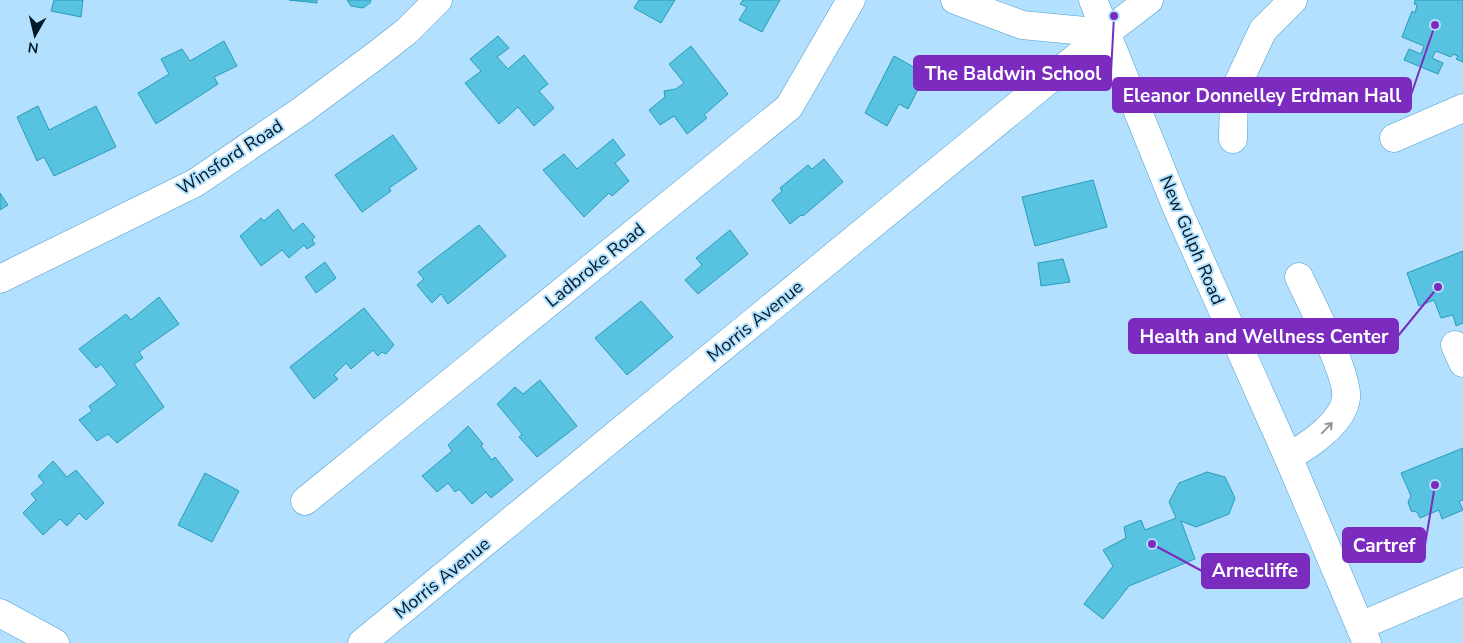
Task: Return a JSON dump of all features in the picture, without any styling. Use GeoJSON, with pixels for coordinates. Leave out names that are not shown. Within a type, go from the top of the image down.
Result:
{"type":"FeatureCollection","features":[{"type":"Feature","properties":{"kind":"street","name":"Winsford Road"},"geometry":{"type":"LineString","coordinates":[[0,279],[195,183],[301,111],[407,32],[438,0]]}},
{"type":"Feature","properties":{"kind":"street","name":"Ladbroke Road"},"geometry":{"type":"LineString","coordinates":[[305,501],[789,107],[851,0]]}},
{"type":"Feature","properties":{"kind":"street"},"geometry":{"type":"LineString","coordinates":[[955,0],[1022,25],[1106,33]]}},
{"type":"Feature","properties":{"kind":"street","name":"New Gulph Road"},"geometry":{"type":"LineString","coordinates":[[1092,0],[1176,206],[1288,457],[1363,634]]}},
{"type":"Feature","properties":{"kind":"street","name":"Morris Avenue"},"geometry":{"type":"LineString","coordinates":[[362,643],[1106,33],[1149,0]]}},
{"type":"Feature","properties":{"kind":"street"},"geometry":{"type":"LineString","coordinates":[[1233,138],[1234,92],[1263,30],[1294,0]]}},
{"type":"Feature","properties":{"kind":"street"},"geometry":{"type":"LineString","coordinates":[[1394,138],[1463,108]]}},
{"type":"Feature","properties":{"kind":"street"},"geometry":{"type":"LineString","coordinates":[[1288,457],[1317,438],[1340,414],[1346,398],[1344,376],[1298,277]]}},
{"type":"Feature","properties":{"kind":"street"},"geometry":{"type":"LineString","coordinates":[[1363,634],[1463,582]]}},
{"type":"Feature","properties":{"kind":"street"},"geometry":{"type":"LineString","coordinates":[[0,613],[55,643]]}},
{"type":"Feature","properties":{"kind":"building"},"geometry":{"type":"Polygon","coordinates":[[[54,0],[83,0],[81,17],[51,11],[54,0]]]}},
{"type":"Feature","properties":{"kind":"building"},"geometry":{"type":"Polygon","coordinates":[[[289,0],[317,0],[317,3],[289,0]]]}},
{"type":"Feature","properties":{"kind":"building"},"geometry":{"type":"Polygon","coordinates":[[[347,0],[371,0],[363,8],[351,6],[347,0]]]}},
{"type":"Feature","properties":{"kind":"building"},"geometry":{"type":"Polygon","coordinates":[[[639,0],[675,0],[661,23],[634,8],[639,0]]]}},
{"type":"Feature","properties":{"kind":"building"},"geometry":{"type":"Polygon","coordinates":[[[743,0],[780,0],[762,32],[739,20],[747,7],[740,4],[743,0]]]}},
{"type":"Feature","properties":{"kind":"building"},"geometry":{"type":"Polygon","coordinates":[[[1415,0],[1463,0],[1463,62],[1456,59],[1458,56],[1453,54],[1451,57],[1436,51],[1432,58],[1443,63],[1438,74],[1404,60],[1409,49],[1421,54],[1424,46],[1402,37],[1412,11],[1415,13],[1417,5],[1414,4],[1415,0]]]}},
{"type":"Feature","properties":{"kind":"building"},"geometry":{"type":"Polygon","coordinates":[[[498,36],[509,48],[497,57],[508,69],[524,55],[548,84],[539,91],[554,108],[534,126],[518,107],[499,124],[465,83],[481,71],[470,59],[498,36]]]}},
{"type":"Feature","properties":{"kind":"building"},"geometry":{"type":"Polygon","coordinates":[[[224,41],[237,66],[214,77],[218,84],[156,124],[138,93],[169,74],[161,59],[182,49],[190,61],[224,41]]]}},
{"type":"Feature","properties":{"kind":"building"},"geometry":{"type":"Polygon","coordinates":[[[691,46],[728,94],[704,115],[707,118],[687,134],[674,116],[660,125],[649,110],[665,97],[664,91],[676,89],[684,83],[669,64],[691,46]]]}},
{"type":"Feature","properties":{"kind":"building"},"geometry":{"type":"Polygon","coordinates":[[[894,56],[926,74],[908,109],[899,104],[887,126],[865,113],[894,56]]]}},
{"type":"Feature","properties":{"kind":"building"},"geometry":{"type":"Polygon","coordinates":[[[38,106],[49,130],[96,106],[116,147],[54,176],[44,157],[37,161],[17,117],[38,106]]]}},
{"type":"Feature","properties":{"kind":"building"},"geometry":{"type":"Polygon","coordinates":[[[393,135],[417,169],[389,188],[391,191],[362,212],[335,175],[393,135]]]}},
{"type":"Feature","properties":{"kind":"building"},"geometry":{"type":"Polygon","coordinates":[[[613,139],[625,155],[615,163],[629,181],[612,196],[609,193],[584,217],[543,170],[564,154],[577,169],[613,139]]]}},
{"type":"Feature","properties":{"kind":"building"},"geometry":{"type":"Polygon","coordinates":[[[824,159],[843,182],[803,216],[801,215],[790,224],[772,200],[782,191],[780,188],[808,165],[812,169],[824,159]]]}},
{"type":"Feature","properties":{"kind":"building"},"geometry":{"type":"Polygon","coordinates":[[[1093,180],[1107,227],[1035,246],[1022,197],[1093,180]]]}},
{"type":"Feature","properties":{"kind":"building"},"geometry":{"type":"Polygon","coordinates":[[[0,193],[8,205],[0,210],[0,193]]]}},
{"type":"Feature","properties":{"kind":"building"},"geometry":{"type":"Polygon","coordinates":[[[278,209],[293,231],[303,223],[315,237],[312,240],[315,244],[307,249],[304,245],[289,258],[282,250],[261,266],[240,236],[261,218],[264,221],[278,209]]]}},
{"type":"Feature","properties":{"kind":"building"},"geometry":{"type":"Polygon","coordinates":[[[479,225],[506,256],[448,304],[441,294],[432,303],[417,285],[424,279],[418,272],[479,225]]]}},
{"type":"Feature","properties":{"kind":"building"},"geometry":{"type":"Polygon","coordinates":[[[730,230],[748,254],[698,294],[685,280],[702,265],[696,258],[730,230]]]}},
{"type":"Feature","properties":{"kind":"building"},"geometry":{"type":"Polygon","coordinates":[[[1463,251],[1463,323],[1456,326],[1453,315],[1441,318],[1434,300],[1419,306],[1407,273],[1463,251]]]}},
{"type":"Feature","properties":{"kind":"building"},"geometry":{"type":"Polygon","coordinates":[[[1063,259],[1070,282],[1041,286],[1038,263],[1063,259]]]}},
{"type":"Feature","properties":{"kind":"building"},"geometry":{"type":"Polygon","coordinates":[[[325,262],[336,278],[316,293],[305,277],[325,262]]]}},
{"type":"Feature","properties":{"kind":"building"},"geometry":{"type":"Polygon","coordinates":[[[159,297],[179,324],[139,352],[143,358],[134,364],[164,407],[117,443],[108,434],[97,441],[79,420],[92,411],[89,406],[117,385],[101,364],[96,368],[79,349],[126,314],[131,320],[159,297]]]}},
{"type":"Feature","properties":{"kind":"building"},"geometry":{"type":"Polygon","coordinates":[[[641,301],[673,337],[627,375],[595,338],[641,301]]]}},
{"type":"Feature","properties":{"kind":"building"},"geometry":{"type":"Polygon","coordinates":[[[364,308],[394,345],[386,354],[382,352],[378,356],[373,350],[351,369],[346,363],[334,375],[338,379],[314,399],[290,367],[364,308]]]}},
{"type":"Feature","properties":{"kind":"building"},"geometry":{"type":"Polygon","coordinates":[[[540,380],[577,426],[537,457],[519,437],[522,434],[497,404],[515,387],[523,394],[540,380]]]}},
{"type":"Feature","properties":{"kind":"building"},"geometry":{"type":"Polygon","coordinates":[[[468,426],[483,444],[481,446],[492,460],[495,457],[513,480],[491,498],[486,492],[472,504],[459,489],[455,492],[448,483],[437,492],[422,476],[452,451],[448,445],[468,426]]]}},
{"type":"Feature","properties":{"kind":"building"},"geometry":{"type":"Polygon","coordinates":[[[1463,448],[1463,500],[1459,501],[1463,510],[1442,519],[1439,510],[1420,518],[1417,512],[1411,511],[1408,502],[1411,496],[1401,473],[1463,448]]]}},
{"type":"Feature","properties":{"kind":"building"},"geometry":{"type":"Polygon","coordinates":[[[53,461],[67,477],[76,470],[104,503],[86,520],[79,513],[67,526],[60,519],[43,535],[23,513],[36,500],[31,494],[44,483],[38,476],[53,461]]]}},
{"type":"Feature","properties":{"kind":"building"},"geometry":{"type":"Polygon","coordinates":[[[1207,472],[1225,477],[1235,498],[1229,514],[1196,527],[1181,521],[1195,559],[1129,586],[1103,619],[1084,604],[1113,566],[1103,550],[1126,538],[1124,527],[1141,520],[1145,530],[1176,518],[1169,502],[1179,483],[1207,472]]]}},
{"type":"Feature","properties":{"kind":"building"},"geometry":{"type":"Polygon","coordinates":[[[205,473],[239,491],[212,542],[178,525],[205,473]]]}},
{"type":"Feature","properties":{"kind":"place","name":"The Baldwin School"},"geometry":{"type":"Point","coordinates":[1114,16]}},
{"type":"Feature","properties":{"kind":"place","name":"Eleanor Donnelley Erdman Hall"},"geometry":{"type":"Point","coordinates":[1435,25]}},
{"type":"Feature","properties":{"kind":"place","name":"Health and Wellness Center"},"geometry":{"type":"Point","coordinates":[1438,287]}},
{"type":"Feature","properties":{"kind":"place","name":"Cartref"},"geometry":{"type":"Point","coordinates":[1435,485]}},
{"type":"Feature","properties":{"kind":"place","name":"Arnecliffe"},"geometry":{"type":"Point","coordinates":[1152,544]}}]}
